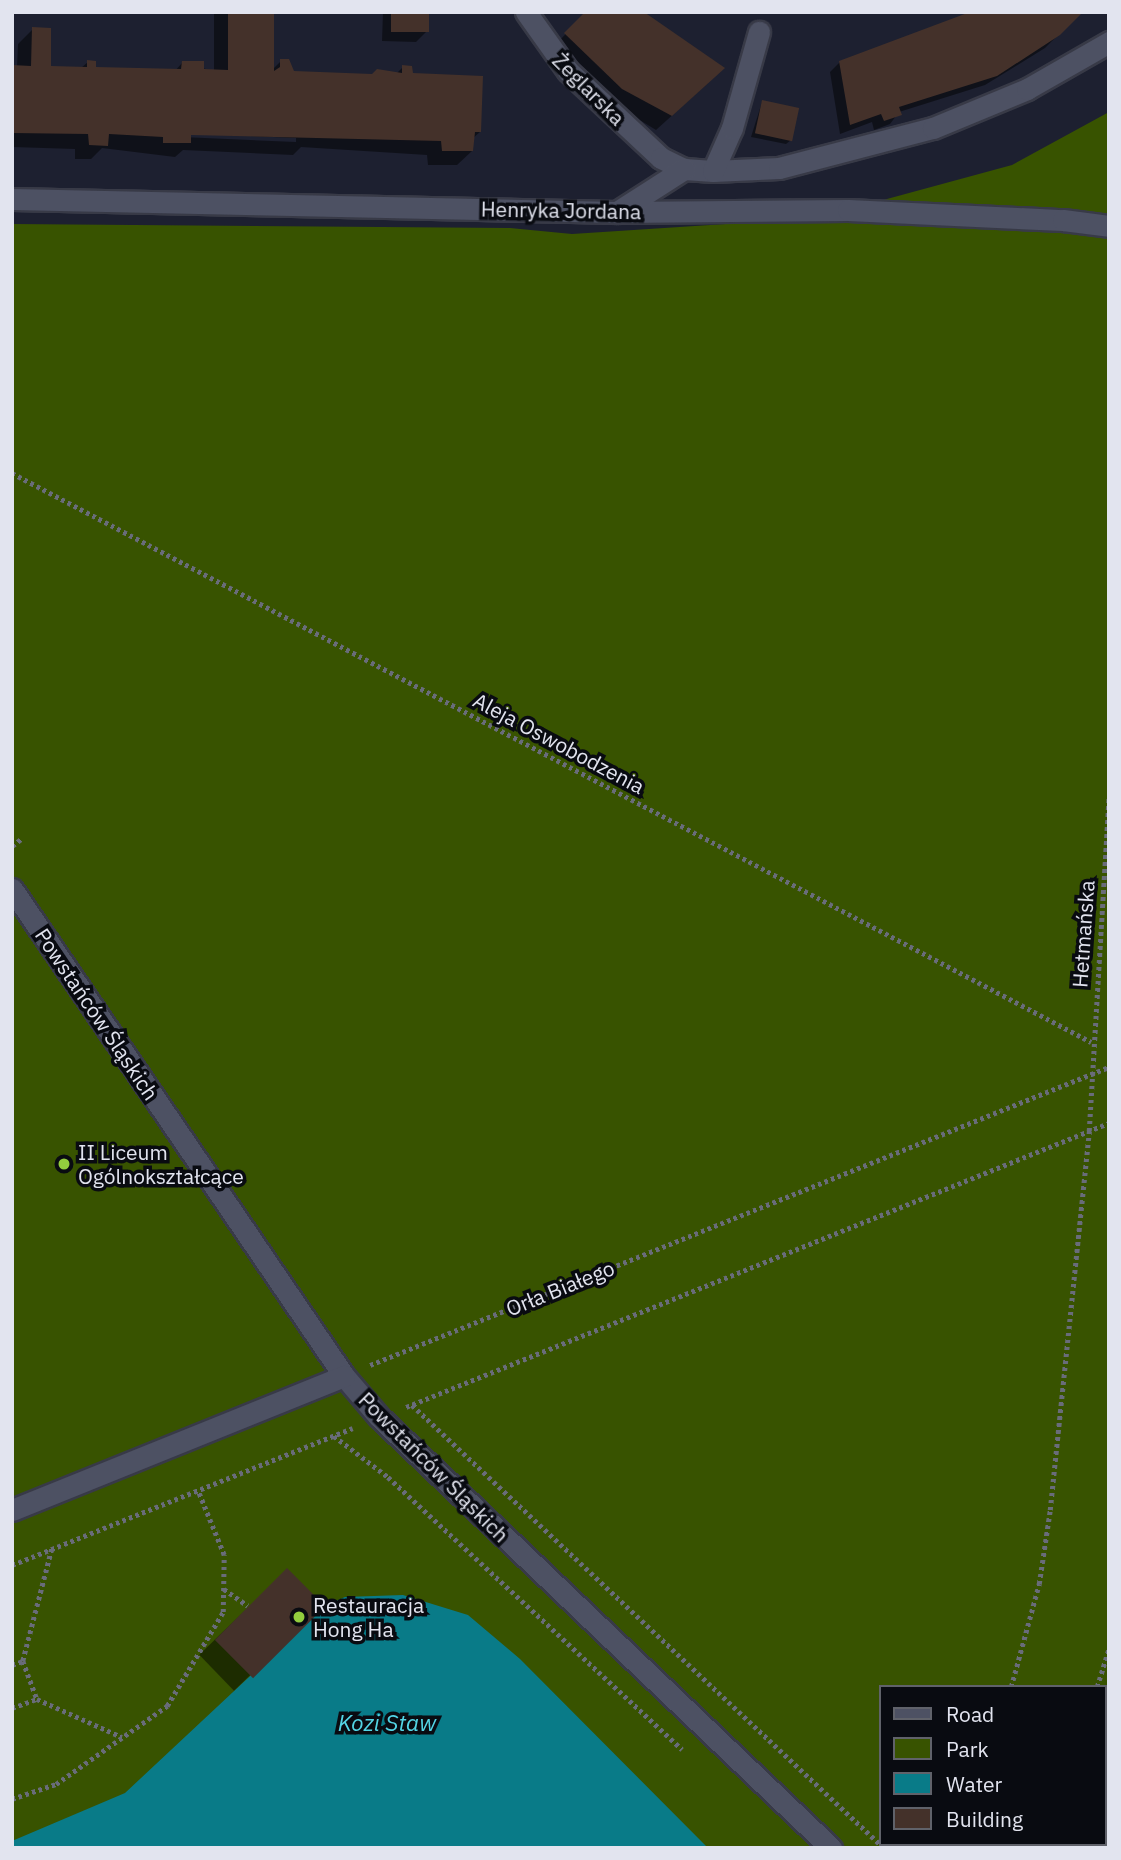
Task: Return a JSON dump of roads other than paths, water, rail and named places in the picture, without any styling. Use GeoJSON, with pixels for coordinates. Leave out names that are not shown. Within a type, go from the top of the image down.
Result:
{"type":"FeatureCollection","features":[{"type":"Feature","properties":{"kind":"street","name":"Żeglarska"},"geometry":{"type":"LineString","coordinates":[[526,12],[568,71],[661,158],[684,169]]}},
{"type":"Feature","properties":{"kind":"street"},"geometry":{"type":"LineString","coordinates":[[713,171],[732,128],[759,32]]}},
{"type":"Feature","properties":{"kind":"street"},"geometry":{"type":"LineString","coordinates":[[617,212],[684,169],[713,171],[779,168],[933,128],[1027,89],[1109,42]]}},
{"type":"Feature","properties":{"kind":"street","name":"Henryka Jordana"},"geometry":{"type":"LineString","coordinates":[[12,200],[617,212],[848,210],[1063,220],[1109,226]]}},
{"type":"Feature","properties":{"kind":"street","name":"Powstańców Śląskich"},"geometry":{"type":"LineString","coordinates":[[12,889],[344,1376],[379,1417],[831,1848]]}},
{"type":"Feature","properties":{"kind":"street"},"geometry":{"type":"LineString","coordinates":[[12,1510],[344,1376]]}},
{"type":"Feature","properties":{"kind":"water","name":"Kozi Staw"},"geometry":{"type":"Polygon","coordinates":[[[403,1595],[468,1615],[520,1659],[708,1848],[12,1848],[12,1841],[125,1793],[325,1606],[345,1597],[403,1595]]]}},
{"type":"Feature","properties":{"kind":"place","name":"II Liceum Ogólnokształcące"},"geometry":{"type":"Point","coordinates":[64,1164]}},
{"type":"Feature","properties":{"kind":"place","name":"Restauracja Hong Ha"},"geometry":{"type":"Point","coordinates":[299,1617]}}]}
